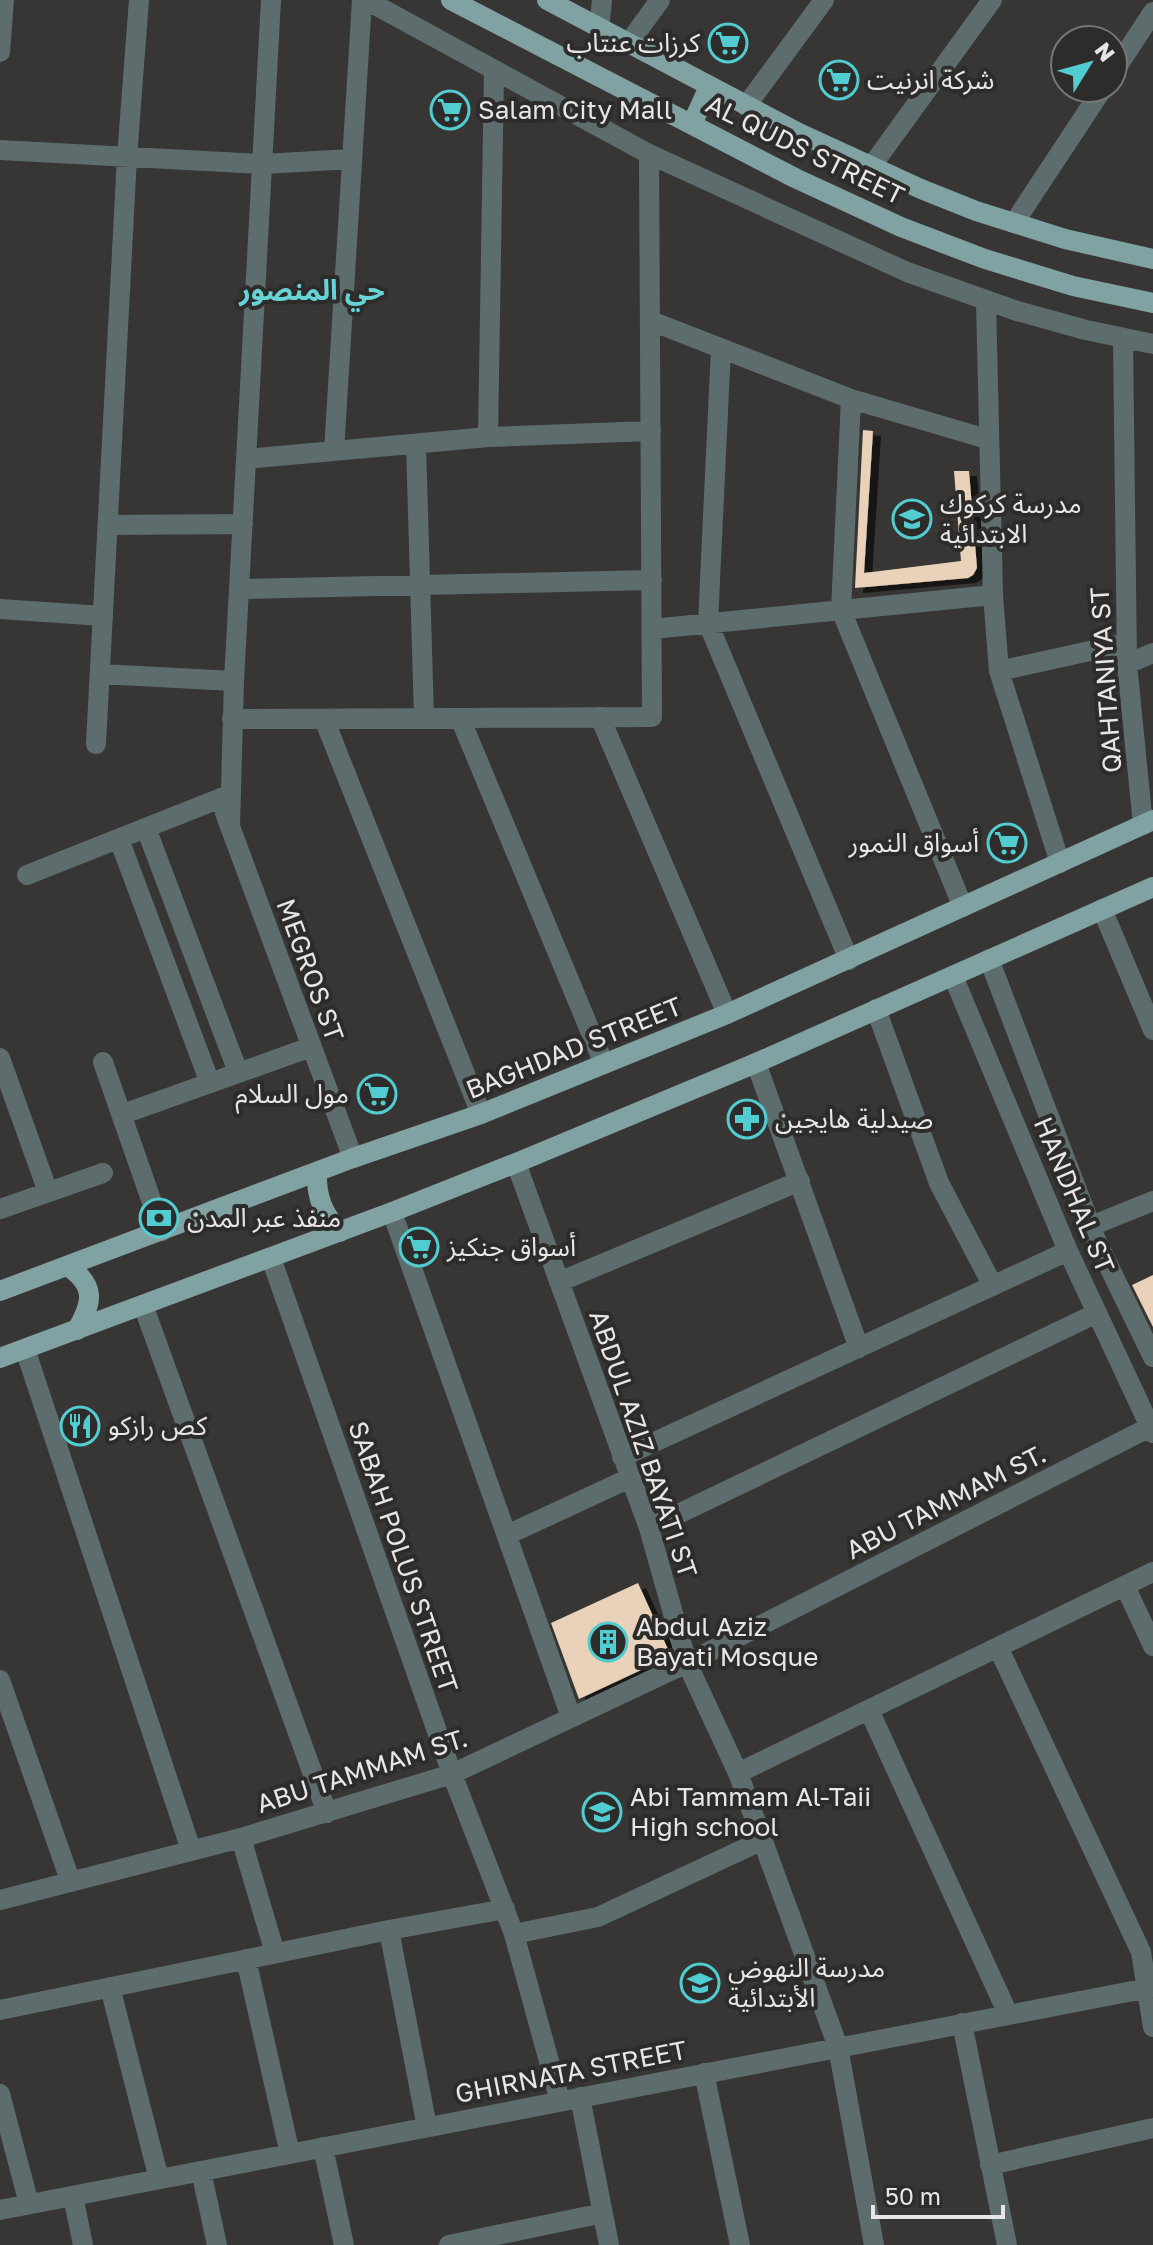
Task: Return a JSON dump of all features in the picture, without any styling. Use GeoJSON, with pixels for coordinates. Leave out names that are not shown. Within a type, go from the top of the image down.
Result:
{"type":"FeatureCollection","features":[{"type":"Feature","properties":{"kind":"main road","name":"AL QUDS STREET"},"geometry":{"type":"LineString","coordinates":[[451,0],[795,178],[915,232],[985,259],[1044,277],[1153,303]]}},
{"type":"Feature","properties":{"kind":"main road","name":"AL QUDS STREET"},"geometry":{"type":"LineString","coordinates":[[547,0],[709,87],[871,167],[963,206],[1014,223],[1065,239],[1153,259]]}},
{"type":"Feature","properties":{"kind":"main road"},"geometry":{"type":"LineString","coordinates":[[692,124],[709,87]]}},
{"type":"Feature","properties":{"kind":"main road","name":"BAGHDAD STREET"},"geometry":{"type":"LineString","coordinates":[[0,1291],[353,1158],[481,1114],[727,1014],[1148,822]]}},
{"type":"Feature","properties":{"kind":"main road"},"geometry":{"type":"LineString","coordinates":[[0,1358],[516,1163],[756,1063],[1153,887]]}},
{"type":"Feature","properties":{"kind":"main road"},"geometry":{"type":"LineString","coordinates":[[317,1172],[324,1211],[340,1232]]}},
{"type":"Feature","properties":{"kind":"main road"},"geometry":{"type":"LineString","coordinates":[[68,1266],[81,1275],[90,1299],[77,1330]]}},
{"type":"Feature","properties":{"kind":"street"},"geometry":{"type":"LineString","coordinates":[[0,52],[4,0]]}},
{"type":"Feature","properties":{"kind":"street"},"geometry":{"type":"LineString","coordinates":[[96,744],[127,157],[139,0]]}},
{"type":"Feature","properties":{"kind":"street"},"geometry":{"type":"LineString","coordinates":[[27,875],[225,796],[232,719],[271,0]]}},
{"type":"Feature","properties":{"kind":"street"},"geometry":{"type":"LineString","coordinates":[[334,451],[364,0],[649,154],[895,267],[986,301],[1123,339],[1153,344]]}},
{"type":"Feature","properties":{"kind":"street"},"geometry":{"type":"LineString","coordinates":[[599,29],[602,0]]}},
{"type":"Feature","properties":{"kind":"street"},"geometry":{"type":"LineString","coordinates":[[628,44],[660,0]]}},
{"type":"Feature","properties":{"kind":"street"},"geometry":{"type":"LineString","coordinates":[[746,106],[824,0]]}},
{"type":"Feature","properties":{"kind":"street"},"geometry":{"type":"LineString","coordinates":[[871,167],[992,0]]}},
{"type":"Feature","properties":{"kind":"street"},"geometry":{"type":"LineString","coordinates":[[1129,49],[1153,12]]}},
{"type":"Feature","properties":{"kind":"street"},"geometry":{"type":"LineString","coordinates":[[488,437],[494,70]]}},
{"type":"Feature","properties":{"kind":"street"},"geometry":{"type":"LineString","coordinates":[[1014,223],[1092,104]]}},
{"type":"Feature","properties":{"kind":"street"},"geometry":{"type":"LineString","coordinates":[[0,150],[262,164],[352,159]]}},
{"type":"Feature","properties":{"kind":"street"},"geometry":{"type":"LineString","coordinates":[[232,719],[652,717],[649,154]]}},
{"type":"Feature","properties":{"kind":"street"},"geometry":{"type":"LineString","coordinates":[[986,301],[987,439],[999,671],[1060,863]]}},
{"type":"Feature","properties":{"kind":"street"},"geometry":{"type":"LineString","coordinates":[[651,321],[851,399],[987,439]]}},
{"type":"Feature","properties":{"kind":"street","name":"QAHTANIYA ST"},"geometry":{"type":"LineString","coordinates":[[1123,339],[1127,664],[1148,822]]}},
{"type":"Feature","properties":{"kind":"street"},"geometry":{"type":"LineString","coordinates":[[721,348],[708,623],[849,960]]}},
{"type":"Feature","properties":{"kind":"street"},"geometry":{"type":"LineString","coordinates":[[851,399],[841,610],[963,907]]}},
{"type":"Feature","properties":{"kind":"street"},"geometry":{"type":"LineString","coordinates":[[246,459],[488,437],[651,431]]}},
{"type":"Feature","properties":{"kind":"street"},"geometry":{"type":"LineString","coordinates":[[416,444],[424,718]]}},
{"type":"Feature","properties":{"kind":"street"},"geometry":{"type":"LineString","coordinates":[[108,525],[243,524]]}},
{"type":"Feature","properties":{"kind":"street"},"geometry":{"type":"LineString","coordinates":[[239,589],[652,580]]}},
{"type":"Feature","properties":{"kind":"street"},"geometry":{"type":"LineString","coordinates":[[652,629],[993,595]]}},
{"type":"Feature","properties":{"kind":"street"},"geometry":{"type":"LineString","coordinates":[[0,609],[103,616]]}},
{"type":"Feature","properties":{"kind":"street"},"geometry":{"type":"LineString","coordinates":[[999,671],[1126,643]]}},
{"type":"Feature","properties":{"kind":"street"},"geometry":{"type":"LineString","coordinates":[[1127,664],[1153,653]]}},
{"type":"Feature","properties":{"kind":"street"},"geometry":{"type":"LineString","coordinates":[[100,674],[234,681]]}},
{"type":"Feature","properties":{"kind":"street"},"geometry":{"type":"LineString","coordinates":[[600,717],[727,1014]]}},
{"type":"Feature","properties":{"kind":"street"},"geometry":{"type":"LineString","coordinates":[[460,718],[604,1064]]}},
{"type":"Feature","properties":{"kind":"street"},"geometry":{"type":"LineString","coordinates":[[324,719],[481,1114]]}},
{"type":"Feature","properties":{"kind":"street","name":"MEGROS ST"},"geometry":{"type":"LineString","coordinates":[[225,796],[230,826],[353,1158]]}},
{"type":"Feature","properties":{"kind":"street"},"geometry":{"type":"LineString","coordinates":[[146,828],[238,1072]]}},
{"type":"Feature","properties":{"kind":"street"},"geometry":{"type":"LineString","coordinates":[[119,839],[210,1083]]}},
{"type":"Feature","properties":{"kind":"street"},"geometry":{"type":"LineString","coordinates":[[1102,909],[1144,986],[1153,1030]]}},
{"type":"Feature","properties":{"kind":"street","name":"HANDHAL ST"},"geometry":{"type":"LineString","coordinates":[[989,959],[1091,1226],[1153,1357]]}},
{"type":"Feature","properties":{"kind":"street","name":"HANDHAL ST"},"geometry":{"type":"LineString","coordinates":[[953,976],[1068,1251],[1152,1430]]}},
{"type":"Feature","properties":{"kind":"street"},"geometry":{"type":"LineString","coordinates":[[970,1013],[977,999],[988,994],[1004,1002]]}},
{"type":"Feature","properties":{"kind":"street"},"geometry":{"type":"LineString","coordinates":[[876,1009],[939,1183],[993,1286]]}},
{"type":"Feature","properties":{"kind":"street"},"geometry":{"type":"LineString","coordinates":[[123,1114],[311,1047]]}},
{"type":"Feature","properties":{"kind":"street"},"geometry":{"type":"LineString","coordinates":[[0,1058],[48,1192]]}},
{"type":"Feature","properties":{"kind":"street"},"geometry":{"type":"LineString","coordinates":[[103,1062],[162,1231]]}},
{"type":"Feature","properties":{"kind":"street"},"geometry":{"type":"LineString","coordinates":[[756,1063],[859,1348]]}},
{"type":"Feature","properties":{"kind":"street","name":"ABDUL AZIZ BAYATI ST"},"geometry":{"type":"LineString","coordinates":[[516,1163],[649,1528],[687,1663],[738,1773],[838,2047],[874,2245]]}},
{"type":"Feature","properties":{"kind":"street"},"geometry":{"type":"LineString","coordinates":[[0,1209],[103,1173]]}},
{"type":"Feature","properties":{"kind":"street"},"geometry":{"type":"LineString","coordinates":[[559,1282],[800,1181]]}},
{"type":"Feature","properties":{"kind":"street"},"geometry":{"type":"LineString","coordinates":[[1091,1226],[1153,1201]]}},
{"type":"Feature","properties":{"kind":"street"},"geometry":{"type":"LineString","coordinates":[[392,1212],[571,1717]]}},
{"type":"Feature","properties":{"kind":"street"},"geometry":{"type":"LineString","coordinates":[[622,1457],[1068,1251]]}},
{"type":"Feature","properties":{"kind":"street","name":"SABAH POLUS STREET"},"geometry":{"type":"LineString","coordinates":[[271,1258],[452,1774],[514,1934],[570,2099],[603,2213],[609,2245]]}},
{"type":"Feature","properties":{"kind":"street"},"geometry":{"type":"LineString","coordinates":[[143,1305],[327,1813]]}},
{"type":"Feature","properties":{"kind":"street"},"geometry":{"type":"LineString","coordinates":[[649,1528],[1097,1313]]}},
{"type":"Feature","properties":{"kind":"street"},"geometry":{"type":"LineString","coordinates":[[25,1349],[191,1850]]}},
{"type":"Feature","properties":{"kind":"street","name":"ABU TAMMAM ST."},"geometry":{"type":"LineString","coordinates":[[0,1900],[241,1838],[452,1774],[687,1663],[1152,1430]]}},
{"type":"Feature","properties":{"kind":"street"},"geometry":{"type":"LineString","coordinates":[[507,1535],[630,1478]]}},
{"type":"Feature","properties":{"kind":"street"},"geometry":{"type":"LineString","coordinates":[[738,1773],[1153,1572]]}},
{"type":"Feature","properties":{"kind":"street"},"geometry":{"type":"LineString","coordinates":[[1125,1586],[1153,1646]]}},
{"type":"Feature","properties":{"kind":"street"},"geometry":{"type":"LineString","coordinates":[[998,1647],[1141,1952],[1153,2027]]}},
{"type":"Feature","properties":{"kind":"street"},"geometry":{"type":"LineString","coordinates":[[0,1680],[70,1880]]}},
{"type":"Feature","properties":{"kind":"street"},"geometry":{"type":"LineString","coordinates":[[869,1710],[1008,2014]]}},
{"type":"Feature","properties":{"kind":"street"},"geometry":{"type":"LineString","coordinates":[[241,1838],[275,1953]]}},
{"type":"Feature","properties":{"kind":"street"},"geometry":{"type":"LineString","coordinates":[[514,1934],[598,1917],[763,1840]]}},
{"type":"Feature","properties":{"kind":"street"},"geometry":{"type":"LineString","coordinates":[[0,2010],[505,1909]]}},
{"type":"Feature","properties":{"kind":"street"},"geometry":{"type":"LineString","coordinates":[[389,1930],[427,2127]]}},
{"type":"Feature","properties":{"kind":"street"},"geometry":{"type":"LineString","coordinates":[[246,1959],[290,2154]]}},
{"type":"Feature","properties":{"kind":"street"},"geometry":{"type":"LineString","coordinates":[[110,1987],[159,2179]]}},
{"type":"Feature","properties":{"kind":"street","name":"GHIRNATA STREET"},"geometry":{"type":"LineString","coordinates":[[0,2210],[1149,1988]]}},
{"type":"Feature","properties":{"kind":"street"},"geometry":{"type":"LineString","coordinates":[[962,2023],[1007,2245]]}},
{"type":"Feature","properties":{"kind":"street"},"geometry":{"type":"LineString","coordinates":[[704,2073],[740,2245]]}},
{"type":"Feature","properties":{"kind":"street"},"geometry":{"type":"LineString","coordinates":[[0,2094],[29,2204]]}},
{"type":"Feature","properties":{"kind":"street"},"geometry":{"type":"LineString","coordinates":[[990,2165],[1153,2128]]}},
{"type":"Feature","properties":{"kind":"street"},"geometry":{"type":"LineString","coordinates":[[323,2147],[344,2245]]}},
{"type":"Feature","properties":{"kind":"street"},"geometry":{"type":"LineString","coordinates":[[201,2171],[217,2245]]}},
{"type":"Feature","properties":{"kind":"street"},"geometry":{"type":"LineString","coordinates":[[73,2196],[83,2245]]}},
{"type":"Feature","properties":{"kind":"street"},"geometry":{"type":"LineString","coordinates":[[449,2245],[603,2213]]}},
{"type":"Feature","properties":{"kind":"building"},"geometry":{"type":"Polygon","coordinates":[[[863,430],[873,431],[864,573],[961,561],[954,471],[969,471],[977,568],[973,575],[968,578],[855,588],[863,430]]]}},
{"type":"Feature","properties":{"kind":"building"},"geometry":{"type":"Polygon","coordinates":[[[1153,1275],[1153,1327],[1132,1285],[1153,1275]]]}},
{"type":"Feature","properties":{"kind":"building","name":"Abdul Aziz Bayati Mosque"},"geometry":{"type":"Polygon","coordinates":[[[638,1583],[671,1656],[579,1699],[551,1623],[638,1583]]]}},
{"type":"Feature","properties":{"kind":"place","name":"كرزات عنتاب"},"geometry":{"type":"Point","coordinates":[728,43]}},
{"type":"Feature","properties":{"kind":"place","name":"شركة انرنيت"},"geometry":{"type":"Point","coordinates":[839,80]}},
{"type":"Feature","properties":{"kind":"place","name":"Salam City Mall"},"geometry":{"type":"Point","coordinates":[450,110]}},
{"type":"Feature","properties":{"kind":"place","name":"مدرسة كركوك الابتدائية"},"geometry":{"type":"Point","coordinates":[912,519]}},
{"type":"Feature","properties":{"kind":"place","name":"أسواق النمور"},"geometry":{"type":"Point","coordinates":[1007,843]}},
{"type":"Feature","properties":{"kind":"place","name":"مول السلام"},"geometry":{"type":"Point","coordinates":[377,1094]}},
{"type":"Feature","properties":{"kind":"place","name":"صيدلية هايجين"},"geometry":{"type":"Point","coordinates":[747,1119]}},
{"type":"Feature","properties":{"kind":"place","name":"منفذ عبر المدن"},"geometry":{"type":"Point","coordinates":[159,1218]}},
{"type":"Feature","properties":{"kind":"place","name":"أسواق جنكيز"},"geometry":{"type":"Point","coordinates":[419,1247]}},
{"type":"Feature","properties":{"kind":"place","name":"كص رازكو"},"geometry":{"type":"Point","coordinates":[80,1426]}},
{"type":"Feature","properties":{"kind":"place","name":"Abdul Aziz Bayati Mosque"},"geometry":{"type":"Point","coordinates":[608,1642]}},
{"type":"Feature","properties":{"kind":"place","name":"Abi Tammam Al-Taii High school"},"geometry":{"type":"Point","coordinates":[602,1812]}},
{"type":"Feature","properties":{"kind":"place","name":"مدرسة النهوض الأبتدائية"},"geometry":{"type":"Point","coordinates":[700,1983]}},
{"type":"Feature","properties":{"kind":"district","name":"حي المنصور"},"geometry":{"type":"Point","coordinates":[312,290]}}]}
